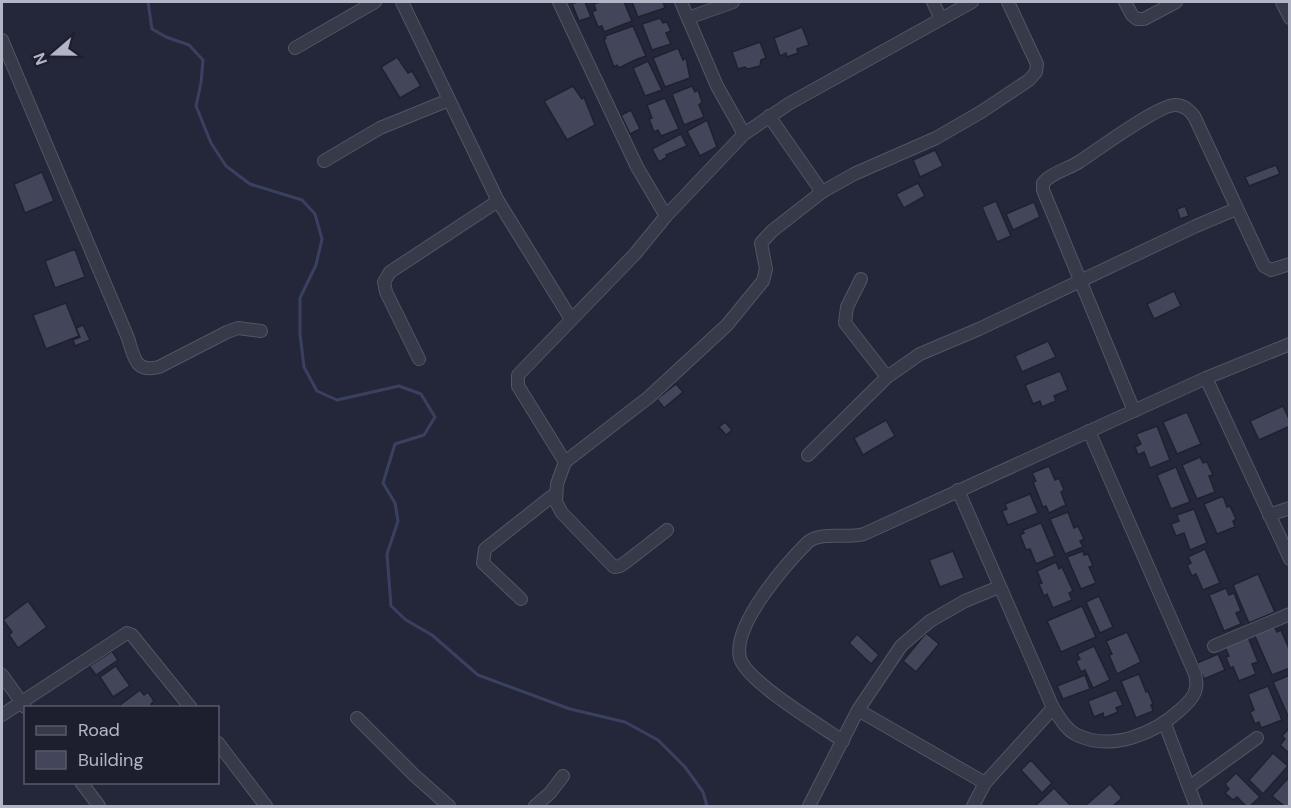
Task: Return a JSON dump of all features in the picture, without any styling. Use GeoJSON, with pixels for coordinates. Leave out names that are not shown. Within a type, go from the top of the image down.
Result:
{"type":"FeatureCollection","features":[{"type":"Feature","properties":{"kind":"street"},"geometry":{"type":"LineString","coordinates":[[295,48],[375,2]]}},
{"type":"Feature","properties":{"kind":"street"},"geometry":{"type":"LineString","coordinates":[[402,2],[498,201],[570,319]]}},
{"type":"Feature","properties":{"kind":"street"},"geometry":{"type":"LineString","coordinates":[[559,2],[637,167],[666,216]]}},
{"type":"Feature","properties":{"kind":"street"},"geometry":{"type":"LineString","coordinates":[[681,2],[717,86],[744,134]]}},
{"type":"Feature","properties":{"kind":"street"},"geometry":{"type":"LineString","coordinates":[[688,18],[733,2]]}},
{"type":"Feature","properties":{"kind":"street"},"geometry":{"type":"LineString","coordinates":[[933,2],[941,19]]}},
{"type":"Feature","properties":{"kind":"street"},"geometry":{"type":"LineString","coordinates":[[565,462],[518,386],[518,375],[635,254],[666,216],[744,134],[769,116],[972,2]]}},
{"type":"Feature","properties":{"kind":"street"},"geometry":{"type":"LineString","coordinates":[[667,530],[626,562],[614,567],[562,513],[555,502],[565,462],[658,390],[727,325],[763,281],[766,269],[761,246],[763,240],[822,192],[854,174],[936,138],[1029,80],[1036,72],[1037,64],[1008,2]]}},
{"type":"Feature","properties":{"kind":"street"},"geometry":{"type":"LineString","coordinates":[[1125,2],[1132,15],[1137,19],[1144,19],[1176,2]]}},
{"type":"Feature","properties":{"kind":"street"},"geometry":{"type":"LineString","coordinates":[[1282,2],[1290,18]]}},
{"type":"Feature","properties":{"kind":"street"},"geometry":{"type":"LineString","coordinates":[[2,40],[136,361],[142,368],[159,367],[238,328],[261,332]]}},
{"type":"Feature","properties":{"kind":"street"},"geometry":{"type":"LineString","coordinates":[[324,161],[380,128],[449,100]]}},
{"type":"Feature","properties":{"kind":"street"},"geometry":{"type":"LineString","coordinates":[[1134,411],[1058,227],[1043,183],[1046,179],[1076,164],[1154,114],[1173,105],[1186,108],[1194,116],[1264,266],[1271,270],[1290,264]]}},
{"type":"Feature","properties":{"kind":"street"},"geometry":{"type":"LineString","coordinates":[[769,116],[822,192]]}},
{"type":"Feature","properties":{"kind":"street"},"geometry":{"type":"LineString","coordinates":[[419,359],[386,292],[384,282],[390,272],[498,201]]}},
{"type":"Feature","properties":{"kind":"street"},"geometry":{"type":"LineString","coordinates":[[807,456],[887,377],[920,354],[1236,209]]}},
{"type":"Feature","properties":{"kind":"street"},"geometry":{"type":"LineString","coordinates":[[861,279],[847,307],[844,323],[887,377]]}},
{"type":"Feature","properties":{"kind":"street"},"geometry":{"type":"LineString","coordinates":[[843,741],[760,683],[740,658],[740,646],[748,620],[772,583],[815,536],[848,537],[864,534],[1206,378],[1290,344]]}},
{"type":"Feature","properties":{"kind":"street"},"geometry":{"type":"LineString","coordinates":[[1206,378],[1290,559]]}},
{"type":"Feature","properties":{"kind":"street"},"geometry":{"type":"LineString","coordinates":[[958,490],[1053,708],[1064,725],[1075,734],[1088,740],[1113,741],[1140,735],[1165,724],[1189,702],[1197,688],[1196,674],[1089,431]]}},
{"type":"Feature","properties":{"kind":"street"},"geometry":{"type":"LineString","coordinates":[[521,599],[483,563],[485,549],[556,493]]}},
{"type":"Feature","properties":{"kind":"street"},"geometry":{"type":"LineString","coordinates":[[1269,515],[1290,508]]}},
{"type":"Feature","properties":{"kind":"street"},"geometry":{"type":"LineString","coordinates":[[809,807],[858,710],[901,646],[930,621],[965,601],[999,587]]}},
{"type":"Feature","properties":{"kind":"street"},"geometry":{"type":"LineString","coordinates":[[1214,646],[1290,614]]}},
{"type":"Feature","properties":{"kind":"street"},"geometry":{"type":"LineString","coordinates":[[2,715],[23,705],[127,633],[132,635],[189,706]]}},
{"type":"Feature","properties":{"kind":"street"},"geometry":{"type":"LineString","coordinates":[[2,675],[23,705]]}},
{"type":"Feature","properties":{"kind":"street"},"geometry":{"type":"LineString","coordinates":[[973,807],[984,783],[1053,708]]}},
{"type":"Feature","properties":{"kind":"street"},"geometry":{"type":"LineString","coordinates":[[858,710],[984,783]]}},
{"type":"Feature","properties":{"kind":"street"},"geometry":{"type":"LineString","coordinates":[[357,718],[449,807]]}},
{"type":"Feature","properties":{"kind":"street"},"geometry":{"type":"LineString","coordinates":[[1165,724],[1196,807]]}},
{"type":"Feature","properties":{"kind":"street"},"geometry":{"type":"LineString","coordinates":[[1189,787],[1257,738]]}},
{"type":"Feature","properties":{"kind":"street"},"geometry":{"type":"LineString","coordinates":[[219,744],[266,807]]}},
{"type":"Feature","properties":{"kind":"street"},"geometry":{"type":"LineString","coordinates":[[535,807],[563,776]]}},
{"type":"Feature","properties":{"kind":"street"},"geometry":{"type":"LineString","coordinates":[[82,784],[99,807]]}},
{"type":"Feature","properties":{"kind":"building"},"geometry":{"type":"Polygon","coordinates":[[[585,2],[591,17],[579,21],[572,4],[585,2]]]}},
{"type":"Feature","properties":{"kind":"building"},"geometry":{"type":"Polygon","coordinates":[[[624,2],[632,21],[604,32],[602,26],[598,27],[592,12],[596,10],[594,4],[624,2]]]}},
{"type":"Feature","properties":{"kind":"building"},"geometry":{"type":"Polygon","coordinates":[[[632,2],[663,2],[665,8],[638,17],[632,2]]]}},
{"type":"Feature","properties":{"kind":"building"},"geometry":{"type":"Polygon","coordinates":[[[660,18],[663,23],[667,22],[671,31],[666,33],[671,44],[652,50],[642,24],[660,18]]]}},
{"type":"Feature","properties":{"kind":"building"},"geometry":{"type":"Polygon","coordinates":[[[633,26],[646,56],[619,68],[617,65],[614,67],[604,40],[605,36],[633,26]]]}},
{"type":"Feature","properties":{"kind":"building"},"geometry":{"type":"Polygon","coordinates":[[[802,27],[809,45],[797,49],[798,53],[787,57],[786,53],[780,56],[774,38],[802,27]]]}},
{"type":"Feature","properties":{"kind":"building"},"geometry":{"type":"Polygon","coordinates":[[[760,42],[766,58],[761,60],[760,66],[738,69],[732,52],[760,42]]]}},
{"type":"Feature","properties":{"kind":"building"},"geometry":{"type":"Polygon","coordinates":[[[678,48],[683,60],[686,58],[690,78],[665,87],[653,58],[678,48]]]}},
{"type":"Feature","properties":{"kind":"building"},"geometry":{"type":"Polygon","coordinates":[[[397,57],[408,73],[412,71],[421,86],[400,98],[381,67],[397,57]]]}},
{"type":"Feature","properties":{"kind":"building"},"geometry":{"type":"Polygon","coordinates":[[[648,61],[662,90],[645,96],[633,68],[648,61]]]}},
{"type":"Feature","properties":{"kind":"building"},"geometry":{"type":"Polygon","coordinates":[[[573,86],[582,99],[584,97],[595,125],[567,140],[544,101],[573,86]]]}},
{"type":"Feature","properties":{"kind":"building"},"geometry":{"type":"Polygon","coordinates":[[[692,86],[695,92],[698,90],[702,102],[699,105],[704,117],[684,125],[672,94],[692,86]]]}},
{"type":"Feature","properties":{"kind":"building"},"geometry":{"type":"Polygon","coordinates":[[[665,98],[679,129],[661,136],[658,130],[654,132],[647,105],[665,98]]]}},
{"type":"Feature","properties":{"kind":"building"},"geometry":{"type":"Polygon","coordinates":[[[631,110],[640,129],[630,134],[621,115],[631,110]]]}},
{"type":"Feature","properties":{"kind":"building"},"geometry":{"type":"Polygon","coordinates":[[[707,120],[717,147],[700,156],[687,131],[707,120]]]}},
{"type":"Feature","properties":{"kind":"building"},"geometry":{"type":"Polygon","coordinates":[[[681,134],[687,146],[666,155],[667,157],[659,162],[652,149],[681,134]]]}},
{"type":"Feature","properties":{"kind":"building"},"geometry":{"type":"Polygon","coordinates":[[[935,150],[943,166],[920,177],[913,160],[935,150]]]}},
{"type":"Feature","properties":{"kind":"building"},"geometry":{"type":"Polygon","coordinates":[[[1276,165],[1280,174],[1249,186],[1245,177],[1276,165]]]}},
{"type":"Feature","properties":{"kind":"building"},"geometry":{"type":"Polygon","coordinates":[[[42,172],[54,201],[25,213],[14,184],[42,172]]]}},
{"type":"Feature","properties":{"kind":"building"},"geometry":{"type":"Polygon","coordinates":[[[918,183],[925,196],[904,208],[896,194],[918,183]]]}},
{"type":"Feature","properties":{"kind":"building"},"geometry":{"type":"Polygon","coordinates":[[[996,201],[1011,236],[997,242],[982,207],[996,201]]]}},
{"type":"Feature","properties":{"kind":"building"},"geometry":{"type":"Polygon","coordinates":[[[1034,202],[1040,217],[1013,230],[1006,214],[1034,202]]]}},
{"type":"Feature","properties":{"kind":"building"},"geometry":{"type":"Polygon","coordinates":[[[1185,206],[1189,216],[1180,219],[1177,209],[1185,206]]]}},
{"type":"Feature","properties":{"kind":"building"},"geometry":{"type":"Polygon","coordinates":[[[75,249],[85,277],[55,288],[45,261],[75,249]]]}},
{"type":"Feature","properties":{"kind":"building"},"geometry":{"type":"Polygon","coordinates":[[[1174,291],[1181,306],[1154,319],[1147,304],[1174,291]]]}},
{"type":"Feature","properties":{"kind":"building"},"geometry":{"type":"Polygon","coordinates":[[[66,303],[79,336],[46,349],[33,315],[66,303]]]}},
{"type":"Feature","properties":{"kind":"building"},"geometry":{"type":"Polygon","coordinates":[[[83,325],[90,340],[75,346],[73,340],[80,337],[76,328],[83,325]]]}},
{"type":"Feature","properties":{"kind":"building"},"geometry":{"type":"Polygon","coordinates":[[[1048,341],[1056,357],[1022,372],[1015,356],[1048,341]]]}},
{"type":"Feature","properties":{"kind":"building"},"geometry":{"type":"Polygon","coordinates":[[[1060,371],[1068,390],[1054,396],[1056,401],[1042,407],[1040,401],[1033,404],[1025,385],[1060,371]]]}},
{"type":"Feature","properties":{"kind":"building"},"geometry":{"type":"Polygon","coordinates":[[[676,384],[683,392],[664,408],[657,399],[676,384]]]}},
{"type":"Feature","properties":{"kind":"building"},"geometry":{"type":"Polygon","coordinates":[[[1283,406],[1290,426],[1259,440],[1250,421],[1283,406]]]}},
{"type":"Feature","properties":{"kind":"building"},"geometry":{"type":"Polygon","coordinates":[[[1187,412],[1201,444],[1177,454],[1163,422],[1187,412]]]}},
{"type":"Feature","properties":{"kind":"building"},"geometry":{"type":"Polygon","coordinates":[[[886,420],[895,436],[863,455],[854,438],[886,420]]]}},
{"type":"Feature","properties":{"kind":"building"},"geometry":{"type":"Polygon","coordinates":[[[725,422],[732,430],[726,435],[719,427],[725,422]]]}},
{"type":"Feature","properties":{"kind":"building"},"geometry":{"type":"Polygon","coordinates":[[[1157,426],[1170,460],[1150,468],[1144,452],[1138,455],[1135,447],[1141,444],[1136,434],[1157,426]]]}},
{"type":"Feature","properties":{"kind":"building"},"geometry":{"type":"Polygon","coordinates":[[[1200,457],[1203,463],[1207,462],[1213,475],[1209,476],[1215,492],[1197,499],[1182,465],[1200,457]]]}},
{"type":"Feature","properties":{"kind":"building"},"geometry":{"type":"Polygon","coordinates":[[[1049,466],[1055,480],[1059,478],[1064,490],[1061,492],[1066,505],[1049,513],[1046,506],[1043,507],[1033,482],[1036,481],[1032,473],[1049,466]]]}},
{"type":"Feature","properties":{"kind":"building"},"geometry":{"type":"Polygon","coordinates":[[[1176,467],[1190,502],[1171,509],[1157,475],[1176,467]]]}},
{"type":"Feature","properties":{"kind":"building"},"geometry":{"type":"Polygon","coordinates":[[[1030,494],[1038,513],[1008,525],[1002,511],[1007,509],[1005,504],[1030,494]]]}},
{"type":"Feature","properties":{"kind":"building"},"geometry":{"type":"Polygon","coordinates":[[[1223,496],[1227,507],[1230,506],[1236,519],[1233,521],[1235,527],[1217,534],[1204,504],[1223,496]]]}},
{"type":"Feature","properties":{"kind":"building"},"geometry":{"type":"Polygon","coordinates":[[[1194,509],[1207,543],[1190,550],[1184,533],[1176,536],[1171,524],[1179,521],[1177,515],[1194,509]]]}},
{"type":"Feature","properties":{"kind":"building"},"geometry":{"type":"Polygon","coordinates":[[[1068,512],[1074,528],[1078,526],[1084,539],[1080,541],[1083,547],[1065,554],[1050,519],[1068,512]]]}},
{"type":"Feature","properties":{"kind":"building"},"geometry":{"type":"Polygon","coordinates":[[[1041,523],[1055,556],[1036,564],[1030,549],[1026,550],[1020,535],[1024,533],[1023,530],[1041,523]]]}},
{"type":"Feature","properties":{"kind":"building"},"geometry":{"type":"Polygon","coordinates":[[[1205,549],[1220,583],[1203,590],[1196,574],[1192,576],[1187,565],[1191,563],[1188,557],[1205,549]]]}},
{"type":"Feature","properties":{"kind":"building"},"geometry":{"type":"Polygon","coordinates":[[[953,551],[964,578],[940,587],[929,560],[953,551]]]}},
{"type":"Feature","properties":{"kind":"building"},"geometry":{"type":"Polygon","coordinates":[[[1083,551],[1084,555],[1088,554],[1093,566],[1089,567],[1096,583],[1081,589],[1067,557],[1083,551]]]}},
{"type":"Feature","properties":{"kind":"building"},"geometry":{"type":"Polygon","coordinates":[[[1056,562],[1059,569],[1062,567],[1073,591],[1069,593],[1072,600],[1053,608],[1047,594],[1044,596],[1037,571],[1056,562]]]}},
{"type":"Feature","properties":{"kind":"building"},"geometry":{"type":"Polygon","coordinates":[[[1258,574],[1275,612],[1249,623],[1233,585],[1258,574]]]}},
{"type":"Feature","properties":{"kind":"building"},"geometry":{"type":"Polygon","coordinates":[[[1226,588],[1229,595],[1234,593],[1241,611],[1236,613],[1241,624],[1224,631],[1209,595],[1226,588]]]}},
{"type":"Feature","properties":{"kind":"building"},"geometry":{"type":"Polygon","coordinates":[[[1099,596],[1113,627],[1100,633],[1086,602],[1099,596]]]}},
{"type":"Feature","properties":{"kind":"building"},"geometry":{"type":"Polygon","coordinates":[[[28,601],[47,627],[18,648],[9,635],[12,632],[3,620],[28,601]]]}},
{"type":"Feature","properties":{"kind":"building"},"geometry":{"type":"Polygon","coordinates":[[[1082,606],[1096,637],[1061,652],[1047,621],[1082,606]]]}},
{"type":"Feature","properties":{"kind":"building"},"geometry":{"type":"Polygon","coordinates":[[[1274,626],[1277,632],[1281,630],[1290,651],[1290,668],[1272,675],[1254,634],[1274,626]]]}},
{"type":"Feature","properties":{"kind":"building"},"geometry":{"type":"Polygon","coordinates":[[[1127,632],[1141,662],[1117,674],[1106,641],[1127,632]]]}},
{"type":"Feature","properties":{"kind":"building"},"geometry":{"type":"Polygon","coordinates":[[[926,633],[939,644],[916,672],[903,661],[926,633]]]}},
{"type":"Feature","properties":{"kind":"building"},"geometry":{"type":"Polygon","coordinates":[[[857,634],[879,655],[871,664],[849,643],[857,634]]]}},
{"type":"Feature","properties":{"kind":"building"},"geometry":{"type":"Polygon","coordinates":[[[1248,637],[1258,662],[1252,664],[1256,674],[1239,681],[1233,667],[1230,668],[1226,657],[1229,656],[1225,647],[1248,637]]]}},
{"type":"Feature","properties":{"kind":"building"},"geometry":{"type":"Polygon","coordinates":[[[1094,646],[1110,680],[1093,688],[1085,670],[1081,672],[1076,661],[1080,659],[1077,654],[1094,646]]]}},
{"type":"Feature","properties":{"kind":"building"},"geometry":{"type":"Polygon","coordinates":[[[112,651],[118,660],[96,675],[89,666],[112,651]]]}},
{"type":"Feature","properties":{"kind":"building"},"geometry":{"type":"Polygon","coordinates":[[[1218,654],[1225,670],[1204,679],[1197,663],[1218,654]]]}},
{"type":"Feature","properties":{"kind":"building"},"geometry":{"type":"Polygon","coordinates":[[[116,666],[130,686],[113,697],[100,677],[116,666]]]}},
{"type":"Feature","properties":{"kind":"building"},"geometry":{"type":"Polygon","coordinates":[[[1139,674],[1153,704],[1151,705],[1153,711],[1136,718],[1121,681],[1139,674]]]}},
{"type":"Feature","properties":{"kind":"building"},"geometry":{"type":"Polygon","coordinates":[[[1085,675],[1090,689],[1063,699],[1057,686],[1085,675]]]}},
{"type":"Feature","properties":{"kind":"building"},"geometry":{"type":"Polygon","coordinates":[[[1290,675],[1290,715],[1288,716],[1273,682],[1290,675]]]}},
{"type":"Feature","properties":{"kind":"building"},"geometry":{"type":"Polygon","coordinates":[[[1268,686],[1282,720],[1261,728],[1259,722],[1255,724],[1250,712],[1254,710],[1248,694],[1268,686]]]}},
{"type":"Feature","properties":{"kind":"building"},"geometry":{"type":"Polygon","coordinates":[[[140,690],[144,695],[148,692],[154,701],[151,704],[152,706],[120,705],[140,690]]]}},
{"type":"Feature","properties":{"kind":"building"},"geometry":{"type":"Polygon","coordinates":[[[1116,690],[1123,705],[1116,708],[1118,712],[1104,718],[1103,713],[1094,717],[1088,701],[1116,690]]]}},
{"type":"Feature","properties":{"kind":"building"},"geometry":{"type":"Polygon","coordinates":[[[1290,727],[1290,754],[1280,745],[1285,739],[1282,736],[1290,727]]]}},
{"type":"Feature","properties":{"kind":"building"},"geometry":{"type":"Polygon","coordinates":[[[1273,753],[1288,766],[1263,794],[1249,780],[1273,753]]]}},
{"type":"Feature","properties":{"kind":"building"},"geometry":{"type":"Polygon","coordinates":[[[1031,760],[1052,783],[1042,793],[1021,770],[1031,760]]]}},
{"type":"Feature","properties":{"kind":"building"},"geometry":{"type":"Polygon","coordinates":[[[1236,773],[1260,797],[1250,806],[1246,806],[1237,797],[1233,800],[1225,793],[1229,789],[1225,784],[1236,773]]]}},
{"type":"Feature","properties":{"kind":"building"},"geometry":{"type":"Polygon","coordinates":[[[1290,776],[1290,806],[1284,806],[1272,796],[1290,776]]]}},
{"type":"Feature","properties":{"kind":"building"},"geometry":{"type":"Polygon","coordinates":[[[1110,784],[1122,798],[1113,806],[1085,806],[1110,784]]]}},
{"type":"Feature","properties":{"kind":"building"},"geometry":{"type":"Polygon","coordinates":[[[1054,788],[1071,806],[1035,806],[1054,788]]]}},
{"type":"Feature","properties":{"kind":"waterway"},"geometry":{"type":"LineString","coordinates":[[148,2],[152,29],[189,45],[203,60],[196,106],[211,143],[226,166],[250,184],[302,200],[315,214],[322,239],[316,265],[300,298],[300,334],[304,367],[317,391],[337,400],[399,386],[421,394],[435,417],[424,435],[395,444],[383,483],[395,503],[398,521],[387,554],[391,606],[406,620],[432,635],[478,675],[570,709],[625,722],[658,740],[685,767],[703,792],[707,806]]}}]}
